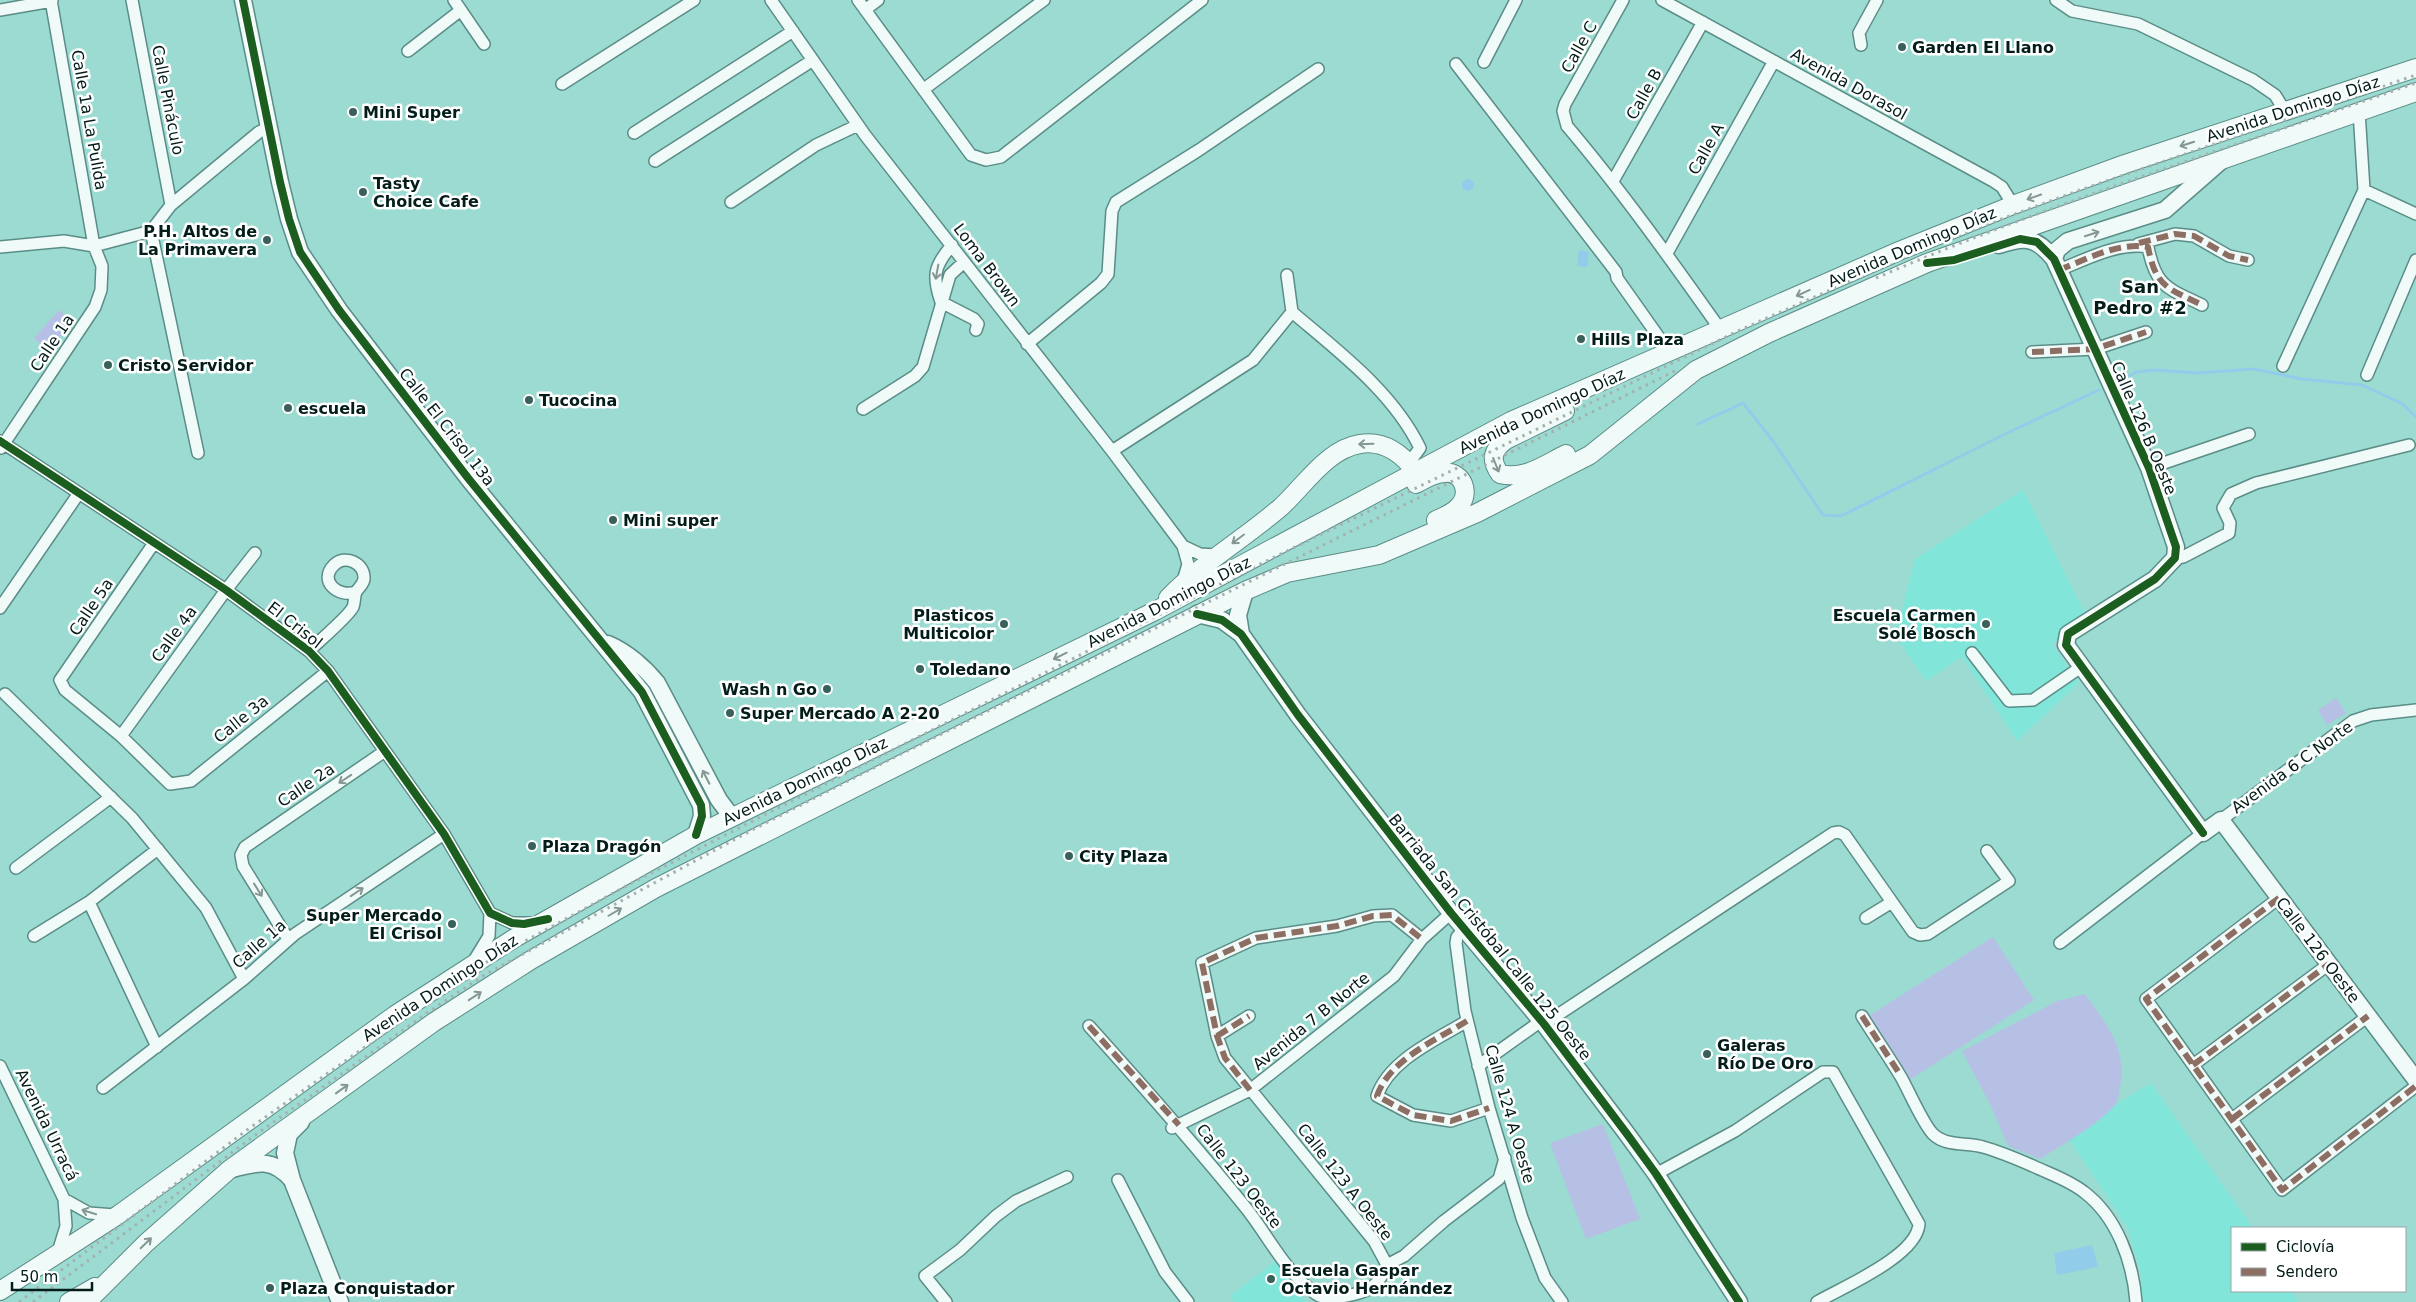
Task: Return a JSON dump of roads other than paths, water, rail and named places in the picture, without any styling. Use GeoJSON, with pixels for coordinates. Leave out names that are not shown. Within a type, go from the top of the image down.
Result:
{"type":"FeatureCollection","features":[{"type":"Feature","properties":{"kind":"main road","name":"Avenida Domingo Díaz"},"geometry":{"type":"LineString","coordinates":[[0,1291],[118,1215],[395,1015],[469,966],[696,835],[1155,610],[1294,538],[1412,467],[1511,421],[1673,352],[1720,329],[2013,204],[2124,164],[2416,68]]}},
{"type":"Feature","properties":{"kind":"main road","name":"Avenida Domingo Díaz"},"geometry":{"type":"LineString","coordinates":[[86,1302],[146,1243],[230,1169],[275,1135],[314,1110],[442,1017],[531,960],[656,888],[1245,591],[1288,573],[1379,555],[1477,513],[1590,455],[1638,414],[1696,370],[1769,333],[1927,263],[2416,92]]}},
{"type":"Feature","properties":{"kind":"main road"},"geometry":{"type":"LineString","coordinates":[[1595,386],[1566,410],[1497,446],[1493,456],[1494,466],[1500,474],[1522,476],[1638,414]]}},
{"type":"Feature","properties":{"kind":"main road"},"geometry":{"type":"LineString","coordinates":[[1155,610],[1183,582],[1281,506],[1310,477],[1344,449],[1361,444],[1380,445],[1393,450],[1412,467]]}},
{"type":"Feature","properties":{"kind":"main road"},"geometry":{"type":"LineString","coordinates":[[1294,538],[1371,507],[1434,475],[1447,472],[1457,475],[1464,485],[1466,496],[1452,513],[1337,564]]}},
{"type":"Feature","properties":{"kind":"main road"},"geometry":{"type":"LineString","coordinates":[[4,1302],[24,1288],[58,1252]]}},
{"type":"Feature","properties":{"kind":"main road"},"geometry":{"type":"LineString","coordinates":[[69,1302],[80,1294],[110,1280]]}},
{"type":"Feature","properties":{"kind":"street","name":"Calle Pináculo"},"geometry":{"type":"LineString","coordinates":[[132,0],[172,205]]}},
{"type":"Feature","properties":{"kind":"street","name":"Calle El Crisol 13a"},"geometry":{"type":"LineString","coordinates":[[243,0],[289,219],[300,252],[318,281],[468,478],[600,640],[650,704],[728,812],[734,816]]}},
{"type":"Feature","properties":{"kind":"street"},"geometry":{"type":"LineString","coordinates":[[454,0],[484,44]]}},
{"type":"Feature","properties":{"kind":"street"},"geometry":{"type":"LineString","coordinates":[[562,84],[694,0]]}},
{"type":"Feature","properties":{"kind":"street","name":"Loma Brown"},"geometry":{"type":"LineString","coordinates":[[771,0],[858,125],[1112,451],[1182,546],[1188,564],[1183,582]]}},
{"type":"Feature","properties":{"kind":"street"},"geometry":{"type":"LineString","coordinates":[[858,0],[971,155],[978,159],[994,160],[1001,157],[1202,0]]}},
{"type":"Feature","properties":{"kind":"street"},"geometry":{"type":"LineString","coordinates":[[865,10],[878,0]]}},
{"type":"Feature","properties":{"kind":"street"},"geometry":{"type":"LineString","coordinates":[[924,90],[1044,0]]}},
{"type":"Feature","properties":{"kind":"street"},"geometry":{"type":"LineString","coordinates":[[1484,62],[1516,0]]}},
{"type":"Feature","properties":{"kind":"street","name":"Calle C"},"geometry":{"type":"LineString","coordinates":[[1613,181],[1567,126],[1563,111],[1623,0]]}},
{"type":"Feature","properties":{"kind":"street","name":"Avenida Dorasol"},"geometry":{"type":"LineString","coordinates":[[1662,0],[1682,5],[1702,22],[1993,181],[2002,187],[2013,204]]}},
{"type":"Feature","properties":{"kind":"street"},"geometry":{"type":"LineString","coordinates":[[1861,45],[1859,33],[1877,0]]}},
{"type":"Feature","properties":{"kind":"street"},"geometry":{"type":"LineString","coordinates":[[2056,0],[2072,11],[2138,24],[2253,80],[2275,95],[2285,111]]}},
{"type":"Feature","properties":{"kind":"street"},"geometry":{"type":"LineString","coordinates":[[0,10],[52,1]]}},
{"type":"Feature","properties":{"kind":"street","name":"Calle 1a La Pulida"},"geometry":{"type":"LineString","coordinates":[[52,1],[94,246]]}},
{"type":"Feature","properties":{"kind":"street"},"geometry":{"type":"LineString","coordinates":[[408,51],[461,10]]}},
{"type":"Feature","properties":{"kind":"street","name":"Calle B"},"geometry":{"type":"LineString","coordinates":[[1613,181],[1702,22]]}},
{"type":"Feature","properties":{"kind":"street"},"geometry":{"type":"LineString","coordinates":[[634,133],[793,31]]}},
{"type":"Feature","properties":{"kind":"street"},"geometry":{"type":"LineString","coordinates":[[654,161],[814,60]]}},
{"type":"Feature","properties":{"kind":"street","name":"Calle A"},"geometry":{"type":"LineString","coordinates":[[1667,253],[1774,61]]}},
{"type":"Feature","properties":{"kind":"street"},"geometry":{"type":"LineString","coordinates":[[1456,64],[1616,272],[1621,273],[1673,352]]}},
{"type":"Feature","properties":{"kind":"street"},"geometry":{"type":"LineString","coordinates":[[1027,344],[1102,283],[1108,274],[1112,211],[1116,202],[1199,150],[1318,69]]}},
{"type":"Feature","properties":{"kind":"street"},"geometry":{"type":"LineString","coordinates":[[2283,366],[2364,190],[2359,111]]}},
{"type":"Feature","properties":{"kind":"street"},"geometry":{"type":"LineString","coordinates":[[731,202],[816,145],[858,125]]}},
{"type":"Feature","properties":{"kind":"street"},"geometry":{"type":"LineString","coordinates":[[0,247],[64,241],[94,246],[151,231],[172,205],[259,132],[270,127]]}},
{"type":"Feature","properties":{"kind":"street"},"geometry":{"type":"LineString","coordinates":[[2226,157],[2165,210],[2068,241],[2057,250],[2057,264],[2175,234],[2194,236],[2229,256],[2248,260]]}},
{"type":"Feature","properties":{"kind":"street"},"geometry":{"type":"LineString","coordinates":[[1613,181],[1667,253],[1720,329]]}},
{"type":"Feature","properties":{"kind":"street"},"geometry":{"type":"LineString","coordinates":[[2364,190],[2416,214]]}},
{"type":"Feature","properties":{"kind":"street"},"geometry":{"type":"LineString","coordinates":[[151,231],[198,453]]}},
{"type":"Feature","properties":{"kind":"street","name":"Calle 126 B Oeste"},"geometry":{"type":"LineString","coordinates":[[1927,263],[1954,260],[2020,239],[2038,242],[2057,264],[2149,468],[2176,547],[2175,558]]}},
{"type":"Feature","properties":{"kind":"street"},"geometry":{"type":"LineString","coordinates":[[952,245],[942,256],[934,276],[941,302],[974,319],[978,324],[976,330]]}},
{"type":"Feature","properties":{"kind":"street"},"geometry":{"type":"LineString","coordinates":[[2134,245],[2148,247],[2151,264],[2163,285],[2202,305]]}},
{"type":"Feature","properties":{"kind":"street","name":"Calle 1a"},"geometry":{"type":"LineString","coordinates":[[1,444],[95,308],[101,290],[102,266],[94,246]]}},
{"type":"Feature","properties":{"kind":"street"},"geometry":{"type":"LineString","coordinates":[[2367,375],[2416,260]]}},
{"type":"Feature","properties":{"kind":"street"},"geometry":{"type":"LineString","coordinates":[[863,409],[915,376],[923,366],[950,274],[964,262]]}},
{"type":"Feature","properties":{"kind":"street"},"geometry":{"type":"LineString","coordinates":[[1287,275],[1292,312],[1361,371],[1411,430],[1420,448],[1412,467]]}},
{"type":"Feature","properties":{"kind":"street"},"geometry":{"type":"LineString","coordinates":[[1112,451],[1253,360],[1292,312]]}},
{"type":"Feature","properties":{"kind":"street"},"geometry":{"type":"LineString","coordinates":[[2032,352],[2095,349],[2146,332]]}},
{"type":"Feature","properties":{"kind":"street"},"geometry":{"type":"LineString","coordinates":[[2149,468],[2249,434]]}},
{"type":"Feature","properties":{"kind":"street","name":"El Crisol"},"geometry":{"type":"LineString","coordinates":[[1,444],[226,590],[309,651],[328,670],[444,834],[490,913]]}},
{"type":"Feature","properties":{"kind":"street"},"geometry":{"type":"LineString","coordinates":[[2060,943],[2203,833],[2066,645],[2068,634],[2155,579],[2175,558],[2183,557],[2229,533],[2230,522],[2224,508],[2231,494],[2256,483],[2409,445]]}},
{"type":"Feature","properties":{"kind":"street"},"geometry":{"type":"LineString","coordinates":[[0,608],[79,493]]}},
{"type":"Feature","properties":{"kind":"street","name":"Calle 5a"},"geometry":{"type":"LineString","coordinates":[[121,736],[65,690],[60,680],[154,543]]}},
{"type":"Feature","properties":{"kind":"street"},"geometry":{"type":"LineString","coordinates":[[1182,546],[1200,554],[1216,555]]}},
{"type":"Feature","properties":{"kind":"street","name":"Calle 4a"},"geometry":{"type":"LineString","coordinates":[[121,736],[226,590],[255,553]]}},
{"type":"Feature","properties":{"kind":"street"},"geometry":{"type":"LineString","coordinates":[[1241,634],[1238,615],[1245,591]]}},
{"type":"Feature","properties":{"kind":"street"},"geometry":{"type":"LineString","coordinates":[[309,651],[353,608],[356,592]]}},
{"type":"Feature","properties":{"kind":"street","name":"Barriada San Cristóbal Calle 125 Oeste"},"geometry":{"type":"LineString","coordinates":[[1197,614],[1222,620],[1241,634],[1298,715],[1451,913],[1542,1023],[1656,1174],[1739,1302]]}},
{"type":"Feature","properties":{"kind":"street"},"geometry":{"type":"LineString","coordinates":[[1972,653],[2009,701],[2033,700],[2081,667]]}},
{"type":"Feature","properties":{"kind":"street","name":"Calle 3a"},"geometry":{"type":"LineString","coordinates":[[121,736],[170,784],[191,781],[328,670]]}},
{"type":"Feature","properties":{"kind":"street"},"geometry":{"type":"LineString","coordinates":[[5,694],[111,798],[158,850],[206,908],[244,979]]}},
{"type":"Feature","properties":{"kind":"street","name":"Avenida 6 C Norte"},"geometry":{"type":"LineString","coordinates":[[2203,833],[2352,721],[2371,715],[2416,710]]}},
{"type":"Feature","properties":{"kind":"street","name":"Calle 2a"},"geometry":{"type":"LineString","coordinates":[[288,939],[243,866],[240,855],[246,847],[385,751]]}},
{"type":"Feature","properties":{"kind":"street","name":"Calle El Crisol 13a"},"geometry":{"type":"LineString","coordinates":[[685,754],[701,805],[702,816],[696,835]]}},
{"type":"Feature","properties":{"kind":"street"},"geometry":{"type":"LineString","coordinates":[[16,868],[111,798]]}},
{"type":"Feature","properties":{"kind":"street","name":"Calle 126 Oeste"},"geometry":{"type":"LineString","coordinates":[[2221,820],[2416,1080]]}},
{"type":"Feature","properties":{"kind":"street"},"geometry":{"type":"LineString","coordinates":[[1478,1066],[1833,832],[1845,835],[1913,932],[1920,935],[1928,934],[2009,881],[1987,851]]}},
{"type":"Feature","properties":{"kind":"street","name":"Calle 1a"},"geometry":{"type":"LineString","coordinates":[[103,1088],[244,979],[288,939],[444,834]]}},
{"type":"Feature","properties":{"kind":"street"},"geometry":{"type":"LineString","coordinates":[[34,936],[89,902],[158,850]]}},
{"type":"Feature","properties":{"kind":"street"},"geometry":{"type":"LineString","coordinates":[[2279,898],[2146,999],[2282,1190],[2416,1086]]}},
{"type":"Feature","properties":{"kind":"street"},"geometry":{"type":"LineString","coordinates":[[89,902],[157,1047]]}},
{"type":"Feature","properties":{"kind":"street"},"geometry":{"type":"LineString","coordinates":[[1866,918],[1892,902]]}},
{"type":"Feature","properties":{"kind":"street"},"geometry":{"type":"LineString","coordinates":[[469,966],[484,947],[489,936],[490,913],[501,919],[518,924],[548,920]]}},
{"type":"Feature","properties":{"kind":"street","name":"Avenida 7 B Norte"},"geometry":{"type":"LineString","coordinates":[[1175,1126],[1250,1090],[1394,976],[1422,939],[1451,913]]}},
{"type":"Feature","properties":{"kind":"street","name":"Calle 123 A Oeste"},"geometry":{"type":"LineString","coordinates":[[1365,1298],[1383,1276],[1387,1265],[1374,1241],[1225,1058],[1217,1036],[1202,963],[1256,938],[1337,926],[1373,916],[1392,915],[1422,939]]}},
{"type":"Feature","properties":{"kind":"street","name":"Calle 124 A Oeste"},"geometry":{"type":"LineString","coordinates":[[1464,929],[1456,937],[1456,943],[1467,1021],[1488,1108],[1522,1218],[1545,1278],[1562,1302]]}},
{"type":"Feature","properties":{"kind":"street"},"geometry":{"type":"LineString","coordinates":[[2193,1064],[2329,964]]}},
{"type":"Feature","properties":{"kind":"street"},"geometry":{"type":"LineString","coordinates":[[1217,1036],[1249,1016]]}},
{"type":"Feature","properties":{"kind":"street"},"geometry":{"type":"LineString","coordinates":[[1862,1016],[1901,1076],[1932,1134],[1947,1142],[1981,1146],[2000,1152],[2064,1180],[2083,1191],[2100,1206],[2114,1228],[2128,1257],[2135,1282],[2136,1302]]}},
{"type":"Feature","properties":{"kind":"street"},"geometry":{"type":"LineString","coordinates":[[2232,1119],[2368,1016]]}},
{"type":"Feature","properties":{"kind":"street"},"geometry":{"type":"LineString","coordinates":[[1467,1021],[1393,1070],[1380,1087],[1377,1096],[1413,1115],[1450,1121],[1488,1108]]}},
{"type":"Feature","properties":{"kind":"street","name":"Calle 123 Oeste"},"geometry":{"type":"LineString","coordinates":[[1089,1026],[1260,1225],[1278,1255],[1316,1295],[1330,1299],[1365,1298]]}},
{"type":"Feature","properties":{"kind":"street","name":"Avenida Urracá"},"geometry":{"type":"LineString","coordinates":[[0,1066],[64,1199],[66,1226],[58,1252]]}},
{"type":"Feature","properties":{"kind":"street"},"geometry":{"type":"LineString","coordinates":[[1656,1174],[1735,1131],[1824,1072],[1833,1072],[1919,1224],[1918,1231],[1899,1256],[1817,1302]]}},
{"type":"Feature","properties":{"kind":"street"},"geometry":{"type":"LineString","coordinates":[[314,1110],[289,1134],[285,1153],[292,1180],[340,1302]]}},
{"type":"Feature","properties":{"kind":"street"},"geometry":{"type":"LineString","coordinates":[[1387,1265],[1404,1256],[1444,1220],[1499,1179],[1505,1158]]}},
{"type":"Feature","properties":{"kind":"street"},"geometry":{"type":"LineString","coordinates":[[230,1169],[250,1164],[266,1163],[284,1171],[292,1180]]}},
{"type":"Feature","properties":{"kind":"street"},"geometry":{"type":"LineString","coordinates":[[946,1302],[925,1276],[960,1250],[996,1216],[1016,1201],[1067,1177]]}},
{"type":"Feature","properties":{"kind":"street"},"geometry":{"type":"LineString","coordinates":[[1118,1180],[1165,1272],[1188,1302]]}},
{"type":"Feature","properties":{"kind":"street","name":"Avenida Urracá"},"geometry":{"type":"LineString","coordinates":[[64,1199],[89,1213],[118,1215]]}},
{"type":"Feature","properties":{"kind":"waterway"},"geometry":{"type":"LineString","coordinates":[[2120,381],[2136,372],[2154,370],[2197,373],[2254,369],[2302,379],[2362,385],[2403,404],[2416,417]]}},
{"type":"Feature","properties":{"kind":"waterway"},"geometry":{"type":"LineString","coordinates":[[1698,424],[1743,403],[1773,441],[1823,515],[1841,516],[2007,433],[2099,390]]}},
{"type":"Feature","properties":{"kind":"railway"},"geometry":{"type":"LineString","coordinates":[[19,1302],[247,1130],[483,964],[630,884],[772,811],[1246,571],[1740,330],[1934,244],[2080,190],[2416,75]]}},
{"type":"Feature","properties":{"kind":"railway"},"geometry":{"type":"LineString","coordinates":[[1876,278],[2009,224],[2416,83]]}},
{"type":"Feature","properties":{"kind":"railway"},"geometry":{"type":"LineString","coordinates":[[33,1302],[254,1136],[430,1011],[486,974],[754,829],[891,759],[1679,369]]}},
{"type":"Feature","properties":{"kind":"place","name":"Garden El Llano"},"geometry":{"type":"Point","coordinates":[1902,47]}},
{"type":"Feature","properties":{"kind":"place","name":"Mini Super"},"geometry":{"type":"Point","coordinates":[353,112]}},
{"type":"Feature","properties":{"kind":"place","name":"Tasty Choice Cafe"},"geometry":{"type":"Point","coordinates":[363,192]}},
{"type":"Feature","properties":{"kind":"place","name":"P.H. Altos de La Primavera"},"geometry":{"type":"Point","coordinates":[267,240]}},
{"type":"Feature","properties":{"kind":"place","name":"Hills Plaza"},"geometry":{"type":"Point","coordinates":[1581,339]}},
{"type":"Feature","properties":{"kind":"place","name":"Cristo Servidor"},"geometry":{"type":"Point","coordinates":[108,365]}},
{"type":"Feature","properties":{"kind":"place","name":"Tucocina"},"geometry":{"type":"Point","coordinates":[529,400]}},
{"type":"Feature","properties":{"kind":"place","name":"escuela"},"geometry":{"type":"Point","coordinates":[288,408]}},
{"type":"Feature","properties":{"kind":"place","name":"Mini super"},"geometry":{"type":"Point","coordinates":[613,520]}},
{"type":"Feature","properties":{"kind":"place","name":"Plasticos Multicolor"},"geometry":{"type":"Point","coordinates":[1004,624]}},
{"type":"Feature","properties":{"kind":"place","name":"Escuela Carmen Solé Bosch"},"geometry":{"type":"Point","coordinates":[1986,624]}},
{"type":"Feature","properties":{"kind":"place","name":"Toledano"},"geometry":{"type":"Point","coordinates":[920,669]}},
{"type":"Feature","properties":{"kind":"place","name":"Wash n Go"},"geometry":{"type":"Point","coordinates":[827,689]}},
{"type":"Feature","properties":{"kind":"place","name":"Super Mercado A 2-20"},"geometry":{"type":"Point","coordinates":[730,713]}},
{"type":"Feature","properties":{"kind":"place","name":"Plaza Dragón"},"geometry":{"type":"Point","coordinates":[532,846]}},
{"type":"Feature","properties":{"kind":"place","name":"City Plaza"},"geometry":{"type":"Point","coordinates":[1069,856]}},
{"type":"Feature","properties":{"kind":"place","name":"Super Mercado El Crisol"},"geometry":{"type":"Point","coordinates":[452,924]}},
{"type":"Feature","properties":{"kind":"place","name":"Galeras Río De Oro"},"geometry":{"type":"Point","coordinates":[1707,1054]}},
{"type":"Feature","properties":{"kind":"place","name":"Escuela Gaspar Octavio Hernández"},"geometry":{"type":"Point","coordinates":[1271,1279]}},
{"type":"Feature","properties":{"kind":"place","name":"Plaza Conquistador"},"geometry":{"type":"Point","coordinates":[270,1288]}},
{"type":"Feature","properties":{"kind":"district","name":"San Pedro #2"},"geometry":{"type":"Point","coordinates":[2140,296]}}]}
